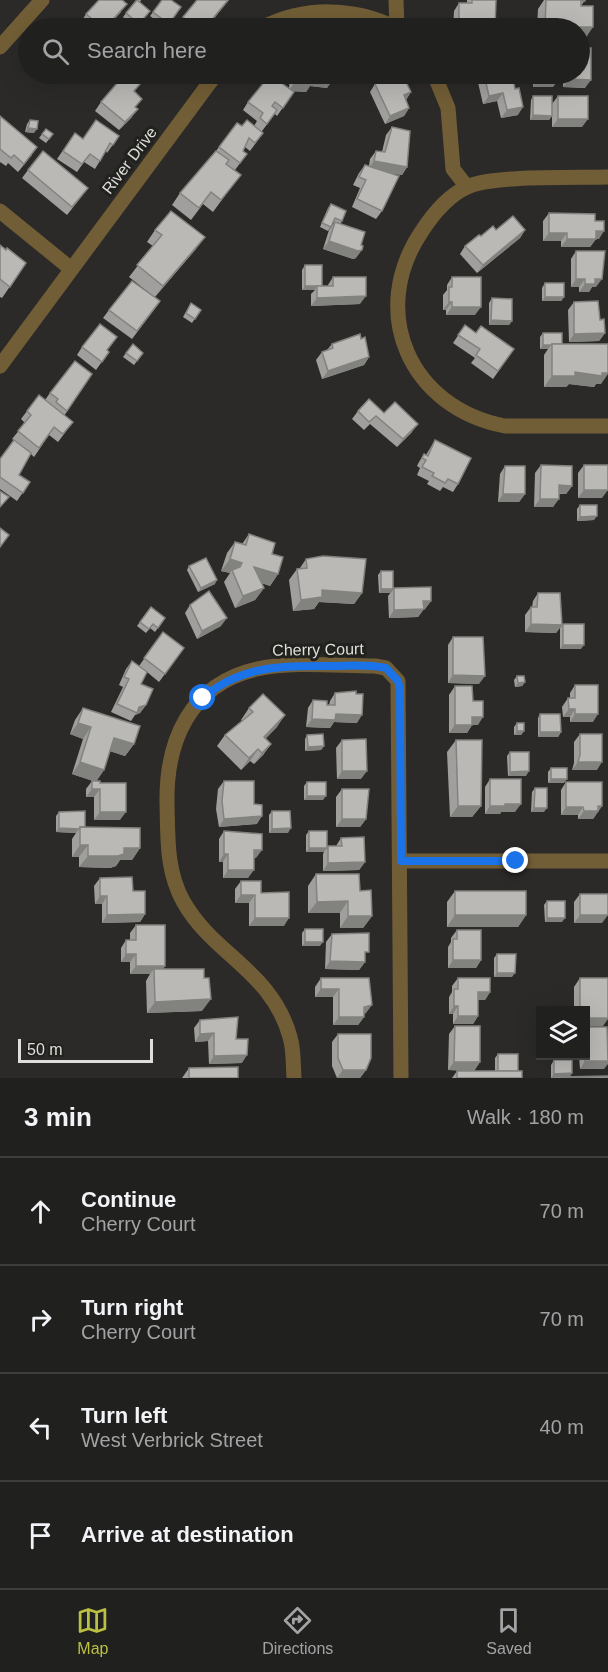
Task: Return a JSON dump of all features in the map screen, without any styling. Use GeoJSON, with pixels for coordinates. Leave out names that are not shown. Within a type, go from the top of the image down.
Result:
{"type":"FeatureCollection","features":[{"type":"Feature","properties":{"kind":"street"},"geometry":{"type":"LineString","coordinates":[[26,18],[42,0]]}},
{"type":"Feature","properties":{"kind":"street"},"geometry":{"type":"LineString","coordinates":[[396,0],[397,18]]}},
{"type":"Feature","properties":{"kind":"street"},"geometry":{"type":"LineString","coordinates":[[285,18],[340,12],[370,18]]}},
{"type":"Feature","properties":{"kind":"street"},"geometry":{"type":"LineString","coordinates":[[0,47],[18,27]]}},
{"type":"Feature","properties":{"kind":"street","name":"River Drive"},"geometry":{"type":"LineString","coordinates":[[0,366],[70,268],[208,84]]}},
{"type":"Feature","properties":{"kind":"street"},"geometry":{"type":"LineString","coordinates":[[438,84],[448,108],[453,169],[467,187]]}},
{"type":"Feature","properties":{"kind":"street"},"geometry":{"type":"LineString","coordinates":[[608,177],[499,181],[467,187],[452,197],[429,221],[410,250],[397,294],[403,341],[415,368],[446,403],[489,423],[522,427],[608,426]]}},
{"type":"Feature","properties":{"kind":"street"},"geometry":{"type":"LineString","coordinates":[[0,211],[70,268]]}},
{"type":"Feature","properties":{"kind":"street","name":"Cherry Court"},"geometry":{"type":"LineString","coordinates":[[294,1078],[291,1039],[278,1008],[254,974],[201,928],[181,898],[174,880],[168,848],[168,770],[174,742],[186,718],[213,689],[239,675],[256,669],[288,666],[386,668],[398,681],[400,690],[401,1078]]}},
{"type":"Feature","properties":{"kind":"street"},"geometry":{"type":"LineString","coordinates":[[401,861],[608,861]]}},
{"type":"Feature","properties":{"kind":"building"},"geometry":{"type":"Polygon","coordinates":[[[99,0],[122,0],[127,4],[114,18],[91,18],[86,14],[99,0]]]}},
{"type":"Feature","properties":{"kind":"building"},"geometry":{"type":"Polygon","coordinates":[[[137,0],[150,11],[144,18],[132,18],[126,13],[137,0]]]}},
{"type":"Feature","properties":{"kind":"building"},"geometry":{"type":"Polygon","coordinates":[[[162,0],[171,0],[181,7],[173,18],[161,18],[153,12],[162,0]]]}},
{"type":"Feature","properties":{"kind":"building"},"geometry":{"type":"Polygon","coordinates":[[[197,0],[228,0],[213,18],[183,17],[197,0]]]}},
{"type":"Feature","properties":{"kind":"building"},"geometry":{"type":"Polygon","coordinates":[[[472,0],[496,0],[495,18],[459,18],[459,3],[472,3],[472,0]]]}},
{"type":"Feature","properties":{"kind":"building"},"geometry":{"type":"Polygon","coordinates":[[[546,0],[585,0],[581,1],[581,6],[593,6],[593,27],[590,27],[590,18],[545,18],[546,0]]]}},
{"type":"Feature","properties":{"kind":"building"},"geometry":{"type":"Polygon","coordinates":[[[590,48],[591,48],[590,80],[590,48]]]}},
{"type":"Feature","properties":{"kind":"building"},"geometry":{"type":"Polygon","coordinates":[[[116,84],[140,84],[134,91],[142,99],[135,107],[138,109],[125,122],[101,102],[116,84]]]}},
{"type":"Feature","properties":{"kind":"building"},"geometry":{"type":"Polygon","coordinates":[[[263,84],[283,84],[294,92],[283,108],[275,102],[272,106],[277,110],[267,124],[260,118],[263,113],[248,102],[263,84]]]}},
{"type":"Feature","properties":{"kind":"building"},"geometry":{"type":"Polygon","coordinates":[[[375,84],[407,84],[411,92],[404,95],[409,108],[390,116],[375,84]]]}},
{"type":"Feature","properties":{"kind":"building"},"geometry":{"type":"Polygon","coordinates":[[[486,84],[514,84],[515,89],[519,88],[523,107],[507,110],[503,93],[489,96],[486,84]]]}},
{"type":"Feature","properties":{"kind":"building"},"geometry":{"type":"Polygon","coordinates":[[[533,96],[552,96],[552,116],[533,115],[533,96]]]}},
{"type":"Feature","properties":{"kind":"building"},"geometry":{"type":"Polygon","coordinates":[[[558,96],[588,96],[588,119],[558,119],[558,96]]]}},
{"type":"Feature","properties":{"kind":"building"},"geometry":{"type":"Polygon","coordinates":[[[0,116],[37,147],[24,164],[14,155],[11,158],[0,149],[0,116]]]}},
{"type":"Feature","properties":{"kind":"building"},"geometry":{"type":"Polygon","coordinates":[[[30,120],[38,121],[37,129],[28,128],[30,120]]]}},
{"type":"Feature","properties":{"kind":"building"},"geometry":{"type":"Polygon","coordinates":[[[96,120],[119,136],[113,145],[110,143],[100,161],[90,154],[82,164],[63,151],[75,133],[83,139],[96,120]]]}},
{"type":"Feature","properties":{"kind":"building"},"geometry":{"type":"Polygon","coordinates":[[[247,120],[263,133],[255,143],[249,138],[243,151],[247,154],[240,163],[219,147],[237,123],[242,126],[247,120]]]}},
{"type":"Feature","properties":{"kind":"building"},"geometry":{"type":"Polygon","coordinates":[[[392,127],[410,131],[407,167],[374,161],[376,151],[385,152],[392,127]]]}},
{"type":"Feature","properties":{"kind":"building"},"geometry":{"type":"Polygon","coordinates":[[[46,129],[53,134],[49,139],[42,134],[46,129]]]}},
{"type":"Feature","properties":{"kind":"building"},"geometry":{"type":"Polygon","coordinates":[[[43,151],[88,188],[72,207],[28,170],[43,151]]]}},
{"type":"Feature","properties":{"kind":"building"},"geometry":{"type":"Polygon","coordinates":[[[216,151],[229,160],[226,164],[241,175],[221,200],[211,192],[199,208],[180,193],[216,151]]]}},
{"type":"Feature","properties":{"kind":"building"},"geometry":{"type":"Polygon","coordinates":[[[365,165],[399,176],[382,211],[357,199],[366,180],[359,177],[365,165]]]}},
{"type":"Feature","properties":{"kind":"building"},"geometry":{"type":"Polygon","coordinates":[[[331,204],[346,211],[342,221],[335,218],[331,227],[322,223],[331,204]]]}},
{"type":"Feature","properties":{"kind":"building"},"geometry":{"type":"Polygon","coordinates":[[[171,211],[205,237],[163,286],[137,265],[162,235],[155,230],[171,211]]]}},
{"type":"Feature","properties":{"kind":"building"},"geometry":{"type":"Polygon","coordinates":[[[549,213],[595,214],[595,221],[604,221],[604,231],[596,231],[596,239],[567,239],[567,233],[549,233],[549,213]]]}},
{"type":"Feature","properties":{"kind":"building"},"geometry":{"type":"Polygon","coordinates":[[[513,216],[525,230],[483,265],[465,246],[493,226],[496,230],[513,216]]]}},
{"type":"Feature","properties":{"kind":"building"},"geometry":{"type":"Polygon","coordinates":[[[335,222],[365,232],[361,245],[362,250],[358,251],[329,241],[335,222]]]}},
{"type":"Feature","properties":{"kind":"building"},"geometry":{"type":"Polygon","coordinates":[[[0,245],[26,263],[10,287],[0,279],[0,245]]]}},
{"type":"Feature","properties":{"kind":"building"},"geometry":{"type":"Polygon","coordinates":[[[576,251],[605,251],[602,279],[595,279],[595,284],[585,284],[585,279],[576,279],[576,251]]]}},
{"type":"Feature","properties":{"kind":"building"},"geometry":{"type":"Polygon","coordinates":[[[305,265],[322,265],[322,286],[305,286],[305,265]]]}},
{"type":"Feature","properties":{"kind":"building"},"geometry":{"type":"Polygon","coordinates":[[[333,277],[366,277],[366,296],[317,298],[317,286],[333,286],[333,277]]]}},
{"type":"Feature","properties":{"kind":"building"},"geometry":{"type":"Polygon","coordinates":[[[452,277],[481,277],[481,307],[452,307],[452,302],[449,302],[449,287],[452,287],[452,277]]]}},
{"type":"Feature","properties":{"kind":"building"},"geometry":{"type":"Polygon","coordinates":[[[132,281],[160,301],[137,331],[109,310],[132,281]]]}},
{"type":"Feature","properties":{"kind":"building"},"geometry":{"type":"Polygon","coordinates":[[[545,283],[564,283],[564,297],[545,297],[545,283]]]}},
{"type":"Feature","properties":{"kind":"building"},"geometry":{"type":"Polygon","coordinates":[[[492,298],[512,299],[512,321],[491,320],[492,298]]]}},
{"type":"Feature","properties":{"kind":"building"},"geometry":{"type":"Polygon","coordinates":[[[598,301],[600,320],[604,319],[605,333],[574,334],[574,302],[598,301]]]}},
{"type":"Feature","properties":{"kind":"building"},"geometry":{"type":"Polygon","coordinates":[[[191,303],[201,310],[195,319],[186,313],[191,303]]]}},
{"type":"Feature","properties":{"kind":"building"},"geometry":{"type":"Polygon","coordinates":[[[100,324],[117,337],[107,350],[109,352],[102,362],[82,347],[100,324]]]}},
{"type":"Feature","properties":{"kind":"building"},"geometry":{"type":"Polygon","coordinates":[[[465,325],[476,333],[481,326],[514,349],[498,371],[476,355],[480,349],[458,335],[465,325]]]}},
{"type":"Feature","properties":{"kind":"building"},"geometry":{"type":"Polygon","coordinates":[[[543,333],[562,333],[562,344],[543,345],[543,333]]]}},
{"type":"Feature","properties":{"kind":"building"},"geometry":{"type":"Polygon","coordinates":[[[360,334],[361,339],[365,337],[369,357],[328,371],[322,352],[333,348],[332,344],[360,334]]]}},
{"type":"Feature","properties":{"kind":"building"},"geometry":{"type":"Polygon","coordinates":[[[133,344],[143,353],[137,361],[126,353],[133,344]]]}},
{"type":"Feature","properties":{"kind":"building"},"geometry":{"type":"Polygon","coordinates":[[[552,344],[608,344],[608,373],[602,373],[602,376],[575,372],[575,376],[552,376],[552,344]]]}},
{"type":"Feature","properties":{"kind":"building"},"geometry":{"type":"Polygon","coordinates":[[[75,361],[92,374],[67,411],[56,402],[58,399],[50,393],[75,361]]]}},
{"type":"Feature","properties":{"kind":"building"},"geometry":{"type":"Polygon","coordinates":[[[39,395],[73,422],[63,434],[54,427],[39,448],[18,431],[31,415],[27,411],[39,395]]]}},
{"type":"Feature","properties":{"kind":"building"},"geometry":{"type":"Polygon","coordinates":[[[369,399],[384,413],[395,402],[418,424],[403,439],[376,416],[369,422],[358,411],[369,399]]]}},
{"type":"Feature","properties":{"kind":"building"},"geometry":{"type":"Polygon","coordinates":[[[14,440],[31,453],[19,475],[30,482],[23,493],[0,477],[0,459],[14,440]]]}},
{"type":"Feature","properties":{"kind":"building"},"geometry":{"type":"Polygon","coordinates":[[[435,440],[471,458],[458,484],[448,479],[445,483],[432,476],[434,473],[422,467],[426,460],[422,458],[424,454],[428,456],[435,440]]]}},
{"type":"Feature","properties":{"kind":"building"},"geometry":{"type":"Polygon","coordinates":[[[541,465],[572,466],[572,486],[559,485],[559,499],[540,499],[541,465]]]}},
{"type":"Feature","properties":{"kind":"building"},"geometry":{"type":"Polygon","coordinates":[[[584,465],[608,465],[608,490],[584,490],[584,465]]]}},
{"type":"Feature","properties":{"kind":"building"},"geometry":{"type":"Polygon","coordinates":[[[505,466],[525,466],[525,494],[503,494],[505,466]]]}},
{"type":"Feature","properties":{"kind":"building"},"geometry":{"type":"Polygon","coordinates":[[[0,491],[9,497],[0,507],[0,491]]]}},
{"type":"Feature","properties":{"kind":"building"},"geometry":{"type":"Polygon","coordinates":[[[580,505],[597,505],[597,516],[580,517],[580,505]]]}},
{"type":"Feature","properties":{"kind":"building"},"geometry":{"type":"Polygon","coordinates":[[[0,528],[9,535],[0,547],[0,528]]]}},
{"type":"Feature","properties":{"kind":"building"},"geometry":{"type":"Polygon","coordinates":[[[249,534],[275,543],[272,554],[283,557],[278,574],[254,567],[264,588],[243,596],[232,570],[240,567],[242,563],[230,559],[235,542],[246,545],[249,534]]]}},
{"type":"Feature","properties":{"kind":"building"},"geometry":{"type":"Polygon","coordinates":[[[323,556],[366,559],[362,593],[322,590],[322,597],[301,600],[297,569],[307,568],[306,559],[323,556]]]}},
{"type":"Feature","properties":{"kind":"building"},"geometry":{"type":"Polygon","coordinates":[[[206,558],[217,580],[201,588],[189,566],[206,558]]]}},
{"type":"Feature","properties":{"kind":"building"},"geometry":{"type":"Polygon","coordinates":[[[381,571],[393,571],[393,589],[381,589],[381,571]]]}},
{"type":"Feature","properties":{"kind":"building"},"geometry":{"type":"Polygon","coordinates":[[[431,587],[431,601],[423,601],[424,609],[394,610],[394,588],[431,587]]]}},
{"type":"Feature","properties":{"kind":"building"},"geometry":{"type":"Polygon","coordinates":[[[209,591],[227,618],[202,631],[190,605],[209,591]]]}},
{"type":"Feature","properties":{"kind":"building"},"geometry":{"type":"Polygon","coordinates":[[[538,593],[560,593],[562,625],[531,624],[531,607],[537,607],[538,593]]]}},
{"type":"Feature","properties":{"kind":"building"},"geometry":{"type":"Polygon","coordinates":[[[151,607],[165,618],[158,628],[153,624],[149,629],[140,622],[151,607]]]}},
{"type":"Feature","properties":{"kind":"building"},"geometry":{"type":"Polygon","coordinates":[[[563,624],[584,624],[584,645],[563,645],[563,624]]]}},
{"type":"Feature","properties":{"kind":"building"},"geometry":{"type":"Polygon","coordinates":[[[163,632],[184,648],[165,674],[144,658],[163,632]]]}},
{"type":"Feature","properties":{"kind":"building"},"geometry":{"type":"Polygon","coordinates":[[[453,637],[483,637],[485,676],[453,675],[453,637]]]}},
{"type":"Feature","properties":{"kind":"building"},"geometry":{"type":"Polygon","coordinates":[[[132,661],[147,672],[141,684],[153,689],[146,705],[139,707],[137,713],[117,704],[129,679],[124,677],[132,661]]]}},
{"type":"Feature","properties":{"kind":"building"},"geometry":{"type":"Polygon","coordinates":[[[517,676],[524,676],[525,682],[518,683],[517,676]]]}},
{"type":"Feature","properties":{"kind":"building"},"geometry":{"type":"Polygon","coordinates":[[[575,685],[598,685],[598,714],[575,714],[575,709],[569,709],[568,698],[575,698],[575,685]]]}},
{"type":"Feature","properties":{"kind":"building"},"geometry":{"type":"Polygon","coordinates":[[[455,686],[472,686],[473,701],[483,701],[483,717],[472,717],[472,725],[455,725],[455,686]]]}},
{"type":"Feature","properties":{"kind":"building"},"geometry":{"type":"Polygon","coordinates":[[[356,691],[356,694],[363,694],[362,715],[336,714],[335,720],[312,719],[313,700],[327,701],[327,705],[335,705],[335,693],[356,691]]]}},
{"type":"Feature","properties":{"kind":"building"},"geometry":{"type":"Polygon","coordinates":[[[263,694],[285,715],[264,737],[271,744],[262,753],[258,749],[249,758],[225,735],[253,712],[249,708],[263,694]]]}},
{"type":"Feature","properties":{"kind":"building"},"geometry":{"type":"Polygon","coordinates":[[[83,708],[140,726],[134,744],[114,738],[104,770],[80,762],[91,727],[78,723],[83,708]]]}},
{"type":"Feature","properties":{"kind":"building"},"geometry":{"type":"Polygon","coordinates":[[[540,714],[560,714],[561,732],[540,732],[540,714]]]}},
{"type":"Feature","properties":{"kind":"building"},"geometry":{"type":"Polygon","coordinates":[[[517,723],[524,723],[524,731],[517,731],[517,723]]]}},
{"type":"Feature","properties":{"kind":"building"},"geometry":{"type":"Polygon","coordinates":[[[323,734],[324,746],[308,747],[307,735],[323,734]]]}},
{"type":"Feature","properties":{"kind":"building"},"geometry":{"type":"Polygon","coordinates":[[[580,734],[602,734],[602,762],[578,762],[580,734]]]}},
{"type":"Feature","properties":{"kind":"building"},"geometry":{"type":"Polygon","coordinates":[[[366,739],[367,771],[342,771],[342,740],[366,739]]]}},
{"type":"Feature","properties":{"kind":"building"},"geometry":{"type":"Polygon","coordinates":[[[456,740],[482,740],[481,806],[458,806],[456,740]]]}},
{"type":"Feature","properties":{"kind":"building"},"geometry":{"type":"Polygon","coordinates":[[[510,752],[529,752],[529,771],[510,772],[510,752]]]}},
{"type":"Feature","properties":{"kind":"building"},"geometry":{"type":"Polygon","coordinates":[[[551,768],[567,768],[567,779],[551,779],[551,768]]]}},
{"type":"Feature","properties":{"kind":"building"},"geometry":{"type":"Polygon","coordinates":[[[490,779],[521,779],[521,804],[490,806],[490,779]]]}},
{"type":"Feature","properties":{"kind":"building"},"geometry":{"type":"Polygon","coordinates":[[[92,781],[126,783],[126,812],[100,812],[100,789],[92,789],[92,781]]]}},
{"type":"Feature","properties":{"kind":"building"},"geometry":{"type":"Polygon","coordinates":[[[224,781],[254,781],[254,804],[262,805],[262,816],[224,819],[222,801],[224,781]]]}},
{"type":"Feature","properties":{"kind":"building"},"geometry":{"type":"Polygon","coordinates":[[[307,782],[326,782],[326,796],[307,796],[307,782]]]}},
{"type":"Feature","properties":{"kind":"building"},"geometry":{"type":"Polygon","coordinates":[[[566,782],[602,782],[602,806],[598,806],[598,811],[584,811],[583,807],[566,807],[566,782]]]}},
{"type":"Feature","properties":{"kind":"building"},"geometry":{"type":"Polygon","coordinates":[[[535,788],[547,788],[547,808],[534,808],[535,788]]]}},
{"type":"Feature","properties":{"kind":"building"},"geometry":{"type":"Polygon","coordinates":[[[342,789],[369,789],[366,819],[342,819],[342,789]]]}},
{"type":"Feature","properties":{"kind":"building"},"geometry":{"type":"Polygon","coordinates":[[[85,811],[85,827],[59,828],[59,812],[85,811]]]}},
{"type":"Feature","properties":{"kind":"building"},"geometry":{"type":"Polygon","coordinates":[[[272,811],[290,811],[291,828],[272,829],[272,811]]]}},
{"type":"Feature","properties":{"kind":"building"},"geometry":{"type":"Polygon","coordinates":[[[80,827],[140,828],[140,848],[124,848],[124,854],[118,856],[88,856],[88,845],[80,845],[80,827]]]}},
{"type":"Feature","properties":{"kind":"building"},"geometry":{"type":"Polygon","coordinates":[[[224,831],[262,834],[262,850],[254,850],[254,870],[228,870],[228,854],[224,854],[224,831]]]}},
{"type":"Feature","properties":{"kind":"building"},"geometry":{"type":"Polygon","coordinates":[[[309,831],[327,831],[327,848],[309,848],[309,831]]]}},
{"type":"Feature","properties":{"kind":"building"},"geometry":{"type":"Polygon","coordinates":[[[364,837],[365,862],[328,863],[328,846],[342,846],[341,838],[364,837]]]}},
{"type":"Feature","properties":{"kind":"building"},"geometry":{"type":"Polygon","coordinates":[[[316,874],[359,874],[360,891],[371,890],[372,916],[348,916],[348,901],[317,902],[316,874]]]}},
{"type":"Feature","properties":{"kind":"building"},"geometry":{"type":"Polygon","coordinates":[[[132,877],[133,891],[145,891],[145,914],[107,915],[107,896],[100,896],[100,878],[132,877]]]}},
{"type":"Feature","properties":{"kind":"building"},"geometry":{"type":"Polygon","coordinates":[[[241,881],[261,881],[261,893],[289,892],[289,918],[255,918],[255,895],[241,895],[241,881]]]}},
{"type":"Feature","properties":{"kind":"building"},"geometry":{"type":"Polygon","coordinates":[[[455,891],[526,891],[526,915],[455,915],[455,891]]]}},
{"type":"Feature","properties":{"kind":"building"},"geometry":{"type":"Polygon","coordinates":[[[580,894],[608,894],[608,915],[580,915],[580,894]]]}},
{"type":"Feature","properties":{"kind":"building"},"geometry":{"type":"Polygon","coordinates":[[[547,901],[565,901],[565,918],[547,918],[547,901]]]}},
{"type":"Feature","properties":{"kind":"building"},"geometry":{"type":"Polygon","coordinates":[[[136,925],[165,925],[165,966],[136,966],[136,954],[126,954],[126,940],[136,940],[136,925]]]}},
{"type":"Feature","properties":{"kind":"building"},"geometry":{"type":"Polygon","coordinates":[[[305,929],[323,929],[323,942],[305,942],[305,929]]]}},
{"type":"Feature","properties":{"kind":"building"},"geometry":{"type":"Polygon","coordinates":[[[457,930],[481,930],[481,960],[453,960],[453,939],[457,939],[457,930]]]}},
{"type":"Feature","properties":{"kind":"building"},"geometry":{"type":"Polygon","coordinates":[[[369,933],[369,952],[365,952],[365,962],[330,961],[332,934],[369,933]]]}},
{"type":"Feature","properties":{"kind":"building"},"geometry":{"type":"Polygon","coordinates":[[[497,954],[516,954],[515,973],[497,973],[497,954]]]}},
{"type":"Feature","properties":{"kind":"building"},"geometry":{"type":"Polygon","coordinates":[[[154,969],[204,969],[204,978],[209,978],[211,999],[155,1002],[154,969]]]}},
{"type":"Feature","properties":{"kind":"building"},"geometry":{"type":"Polygon","coordinates":[[[321,978],[369,978],[372,1005],[364,1007],[364,1017],[339,1017],[339,989],[321,989],[321,978]]]}},
{"type":"Feature","properties":{"kind":"building"},"geometry":{"type":"Polygon","coordinates":[[[458,978],[490,978],[490,992],[478,992],[478,1016],[458,1016],[458,1006],[454,1006],[454,989],[458,989],[458,978]]]}},
{"type":"Feature","properties":{"kind":"building"},"geometry":{"type":"Polygon","coordinates":[[[580,978],[608,978],[608,1018],[590,1018],[590,1006],[580,1006],[580,978]]]}},
{"type":"Feature","properties":{"kind":"building"},"geometry":{"type":"Polygon","coordinates":[[[238,1017],[236,1039],[248,1039],[247,1055],[214,1056],[214,1033],[200,1034],[200,1020],[238,1017]]]}},
{"type":"Feature","properties":{"kind":"building"},"geometry":{"type":"Polygon","coordinates":[[[455,1026],[480,1026],[480,1062],[454,1062],[455,1026]]]}},
{"type":"Feature","properties":{"kind":"building"},"geometry":{"type":"Polygon","coordinates":[[[590,1027],[607,1027],[608,1061],[585,1061],[590,1060],[590,1027]]]}},
{"type":"Feature","properties":{"kind":"building"},"geometry":{"type":"Polygon","coordinates":[[[338,1034],[371,1034],[371,1058],[366,1070],[343,1070],[338,1058],[338,1034]]]}},
{"type":"Feature","properties":{"kind":"building"},"geometry":{"type":"Polygon","coordinates":[[[498,1054],[518,1054],[518,1071],[498,1071],[498,1054]]]}},
{"type":"Feature","properties":{"kind":"building"},"geometry":{"type":"Polygon","coordinates":[[[554,1060],[572,1060],[572,1073],[554,1074],[554,1060]]]}},
{"type":"Feature","properties":{"kind":"building"},"geometry":{"type":"Polygon","coordinates":[[[238,1067],[238,1078],[189,1078],[189,1068],[238,1067]]]}},
{"type":"Feature","properties":{"kind":"building"},"geometry":{"type":"Polygon","coordinates":[[[457,1071],[522,1071],[522,1078],[457,1078],[457,1071]]]}},
{"type":"Feature","properties":{"kind":"building"},"geometry":{"type":"Polygon","coordinates":[[[608,1076],[608,1078],[561,1078],[561,1077],[608,1076]]]}},
{"type":"Feature","properties":{"kind":"route"},"geometry":{"type":"LineString","coordinates":[[203,698],[226,681],[256,669],[288,666],[386,668],[393,673],[400,690],[401,861],[516,861]]}}]}
